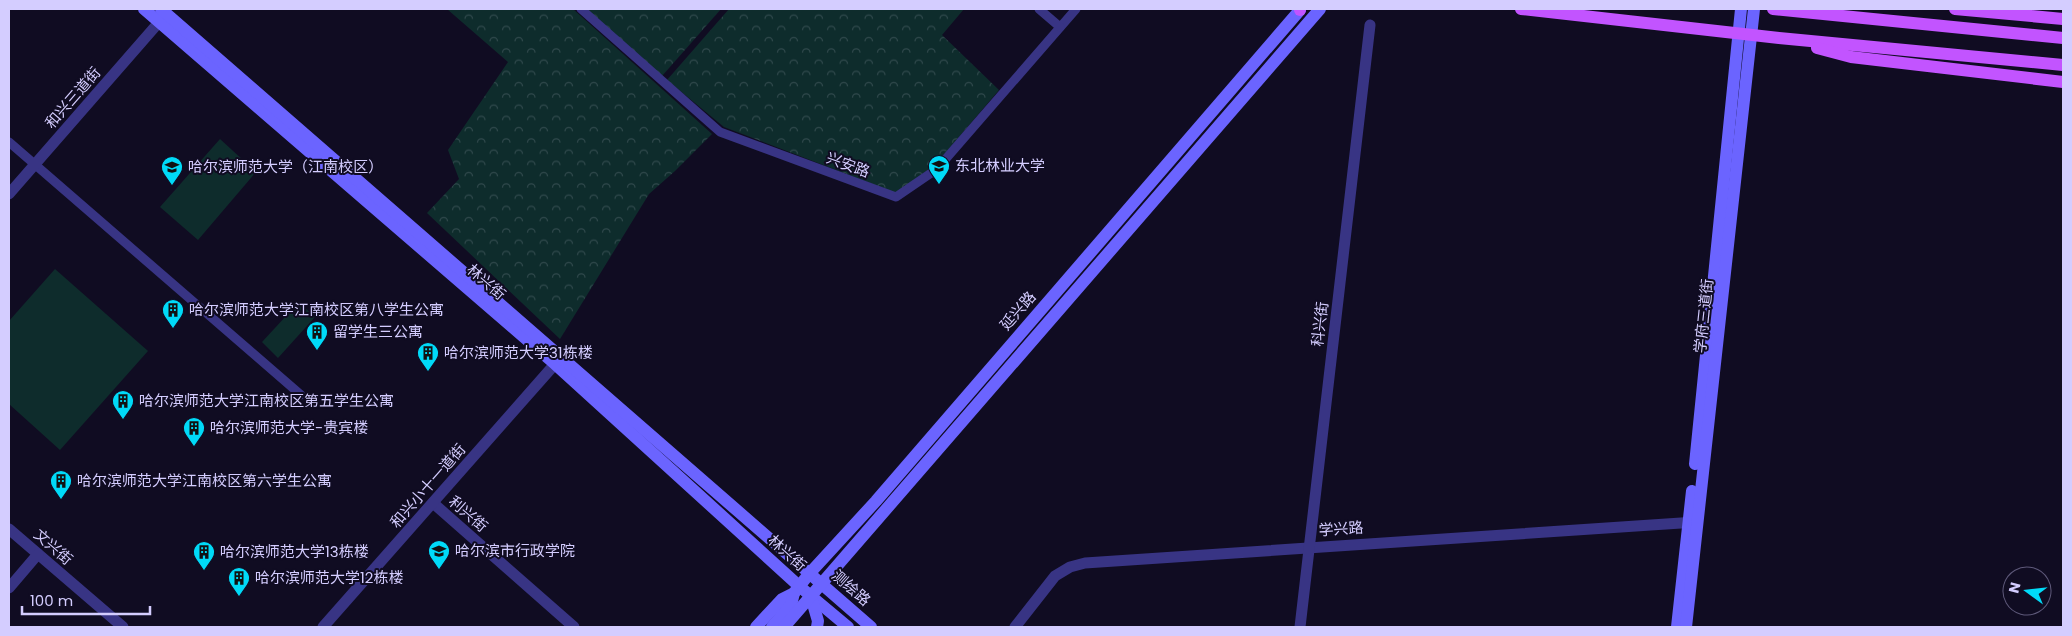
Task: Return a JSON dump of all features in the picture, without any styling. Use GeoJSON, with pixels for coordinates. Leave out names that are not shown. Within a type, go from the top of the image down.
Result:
{"type":"FeatureCollection","features":[{"type":"Feature","properties":{"kind":"main road","name":"林兴街"},"geometry":{"type":"LineString","coordinates":[[144,9],[160,15],[809,574]]}},
{"type":"Feature","properties":{"kind":"main road","name":"延兴路"},"geometry":{"type":"LineString","coordinates":[[756,627],[782,599],[797,590],[809,574],[876,501],[1300,9]]}},
{"type":"Feature","properties":{"kind":"main road","name":"延兴路"},"geometry":{"type":"LineString","coordinates":[[784,627],[1320,9]]}},
{"type":"Feature","properties":{"kind":"main road"},"geometry":{"type":"LineString","coordinates":[[1521,9],[1779,38],[2063,65]]}},
{"type":"Feature","properties":{"kind":"main road","name":"学府三道街"},"geometry":{"type":"LineString","coordinates":[[1686,627],[1693,522],[1744,33],[1741,9]]}},
{"type":"Feature","properties":{"kind":"main road","name":"学府三道街"},"geometry":{"type":"LineString","coordinates":[[1744,33],[1754,9]]}},
{"type":"Feature","properties":{"kind":"main road"},"geometry":{"type":"LineString","coordinates":[[1780,9],[2063,38]]}},
{"type":"Feature","properties":{"kind":"main road"},"geometry":{"type":"LineString","coordinates":[[1955,9],[2063,19]]}},
{"type":"Feature","properties":{"kind":"main road","name":"林兴街"},"geometry":{"type":"LineString","coordinates":[[160,15],[556,364],[797,590]]}},
{"type":"Feature","properties":{"kind":"main road"},"geometry":{"type":"LineString","coordinates":[[1779,38],[1852,57],[2063,82]]}},
{"type":"Feature","properties":{"kind":"main road","name":"学府三道街"},"geometry":{"type":"LineString","coordinates":[[1677,627],[1693,522]]}},
{"type":"Feature","properties":{"kind":"main road","name":"测绘路"},"geometry":{"type":"LineString","coordinates":[[809,574],[871,627]]}},
{"type":"Feature","properties":{"kind":"main road"},"geometry":{"type":"LineString","coordinates":[[772,627],[791,606],[797,590],[811,597],[848,627]]}},
{"type":"Feature","properties":{"kind":"main road"},"geometry":{"type":"LineString","coordinates":[[811,597],[818,621],[817,627]]}},
{"type":"Feature","properties":{"kind":"street","name":"兴安路"},"geometry":{"type":"LineString","coordinates":[[581,9],[720,132],[896,197],[937,169],[1076,9]]}},
{"type":"Feature","properties":{"kind":"street"},"geometry":{"type":"LineString","coordinates":[[1039,9],[1060,28]]}},
{"type":"Feature","properties":{"kind":"street","name":"和兴三道街"},"geometry":{"type":"LineString","coordinates":[[9,194],[160,15]]}},
{"type":"Feature","properties":{"kind":"street","name":"科兴街"},"geometry":{"type":"LineString","coordinates":[[1300,627],[1370,25]]}},
{"type":"Feature","properties":{"kind":"street"},"geometry":{"type":"LineString","coordinates":[[9,142],[301,395]]}},
{"type":"Feature","properties":{"kind":"street","name":"和兴小十一道街"},"geometry":{"type":"LineString","coordinates":[[322,627],[556,364]]}},
{"type":"Feature","properties":{"kind":"street","name":"利兴街"},"geometry":{"type":"LineString","coordinates":[[433,503],[574,627]]}},
{"type":"Feature","properties":{"kind":"street","name":"学兴路"},"geometry":{"type":"LineString","coordinates":[[1015,627],[1055,576],[1070,567],[1085,563],[1309,546],[1693,522]]}},
{"type":"Feature","properties":{"kind":"street","name":"文兴街"},"geometry":{"type":"LineString","coordinates":[[9,529],[123,627]]}},
{"type":"Feature","properties":{"kind":"street"},"geometry":{"type":"LineString","coordinates":[[9,588],[38,554]]}},
{"type":"Feature","properties":{"kind":"green space"},"geometry":{"type":"Polygon","coordinates":[[[447,9],[573,9],[712,134],[649,194],[560,339],[427,213],[459,179],[448,150],[508,62],[447,9]]]}},
{"type":"Feature","properties":{"kind":"green space"},"geometry":{"type":"Polygon","coordinates":[[[586,9],[721,9],[662,76],[586,9]]]}},
{"type":"Feature","properties":{"kind":"green space"},"geometry":{"type":"Polygon","coordinates":[[[729,9],[964,9],[942,35],[999,90],[935,165],[896,193],[724,127],[667,80],[729,9]]]}},
{"type":"Feature","properties":{"kind":"green space"},"geometry":{"type":"Polygon","coordinates":[[[220,139],[256,172],[198,240],[160,207],[220,139]]]}},
{"type":"Feature","properties":{"kind":"green space"},"geometry":{"type":"Polygon","coordinates":[[[55,269],[148,351],[60,450],[9,404],[9,321],[55,269]]]}},
{"type":"Feature","properties":{"kind":"green space"},"geometry":{"type":"Polygon","coordinates":[[[299,302],[315,317],[278,358],[262,342],[299,302]]]}},
{"type":"Feature","properties":{"kind":"place","name":"东北林业大学"},"geometry":{"type":"Point","coordinates":[939,185]}},
{"type":"Feature","properties":{"kind":"place","name":"哈尔滨师范大学（江南校区）"},"geometry":{"type":"Point","coordinates":[172,186]}},
{"type":"Feature","properties":{"kind":"place","name":"哈尔滨师范大学江南校区第八学生公寓"},"geometry":{"type":"Point","coordinates":[173,329]}},
{"type":"Feature","properties":{"kind":"place","name":"留学生三公寓"},"geometry":{"type":"Point","coordinates":[317,351]}},
{"type":"Feature","properties":{"kind":"place","name":"哈尔滨师范大学31栋楼"},"geometry":{"type":"Point","coordinates":[428,372]}},
{"type":"Feature","properties":{"kind":"place","name":"哈尔滨师范大学江南校区第五学生公寓"},"geometry":{"type":"Point","coordinates":[123,420]}},
{"type":"Feature","properties":{"kind":"place","name":"哈尔滨师范大学-贵宾楼"},"geometry":{"type":"Point","coordinates":[194,447]}},
{"type":"Feature","properties":{"kind":"place","name":"哈尔滨师范大学江南校区第六学生公寓"},"geometry":{"type":"Point","coordinates":[61,500]}},
{"type":"Feature","properties":{"kind":"place","name":"哈尔滨市行政学院"},"geometry":{"type":"Point","coordinates":[439,570]}},
{"type":"Feature","properties":{"kind":"place","name":"哈尔滨师范大学13栋楼"},"geometry":{"type":"Point","coordinates":[204,571]}},
{"type":"Feature","properties":{"kind":"place","name":"哈尔滨师范大学12栋楼"},"geometry":{"type":"Point","coordinates":[239,597]}}]}
